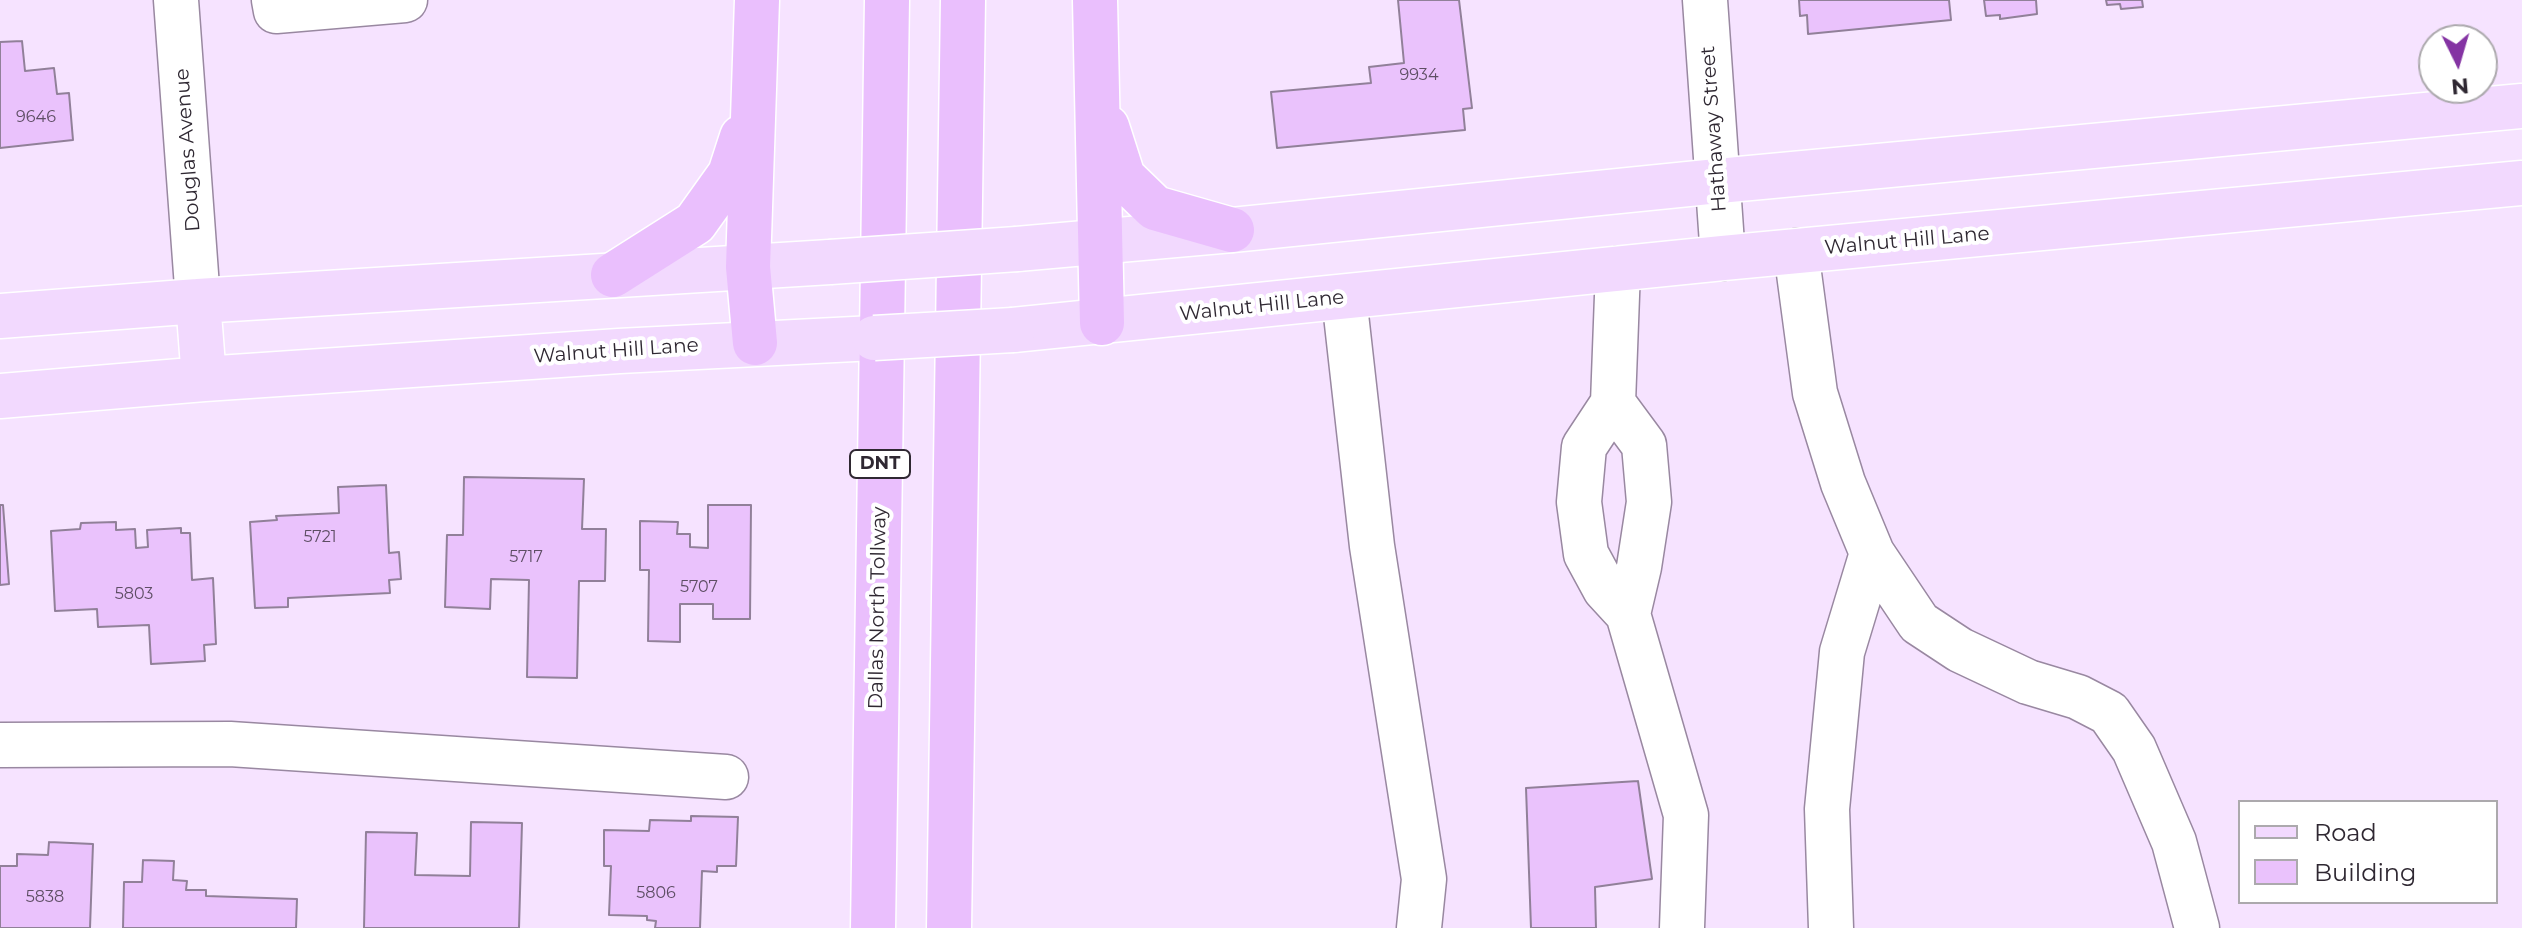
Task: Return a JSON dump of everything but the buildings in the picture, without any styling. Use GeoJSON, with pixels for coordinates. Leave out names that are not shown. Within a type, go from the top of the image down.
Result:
{"type":"FeatureCollection","features":[{"type":"Feature","properties":{"kind":"highway"},"geometry":{"type":"LineString","coordinates":[[755,343],[748,267],[757,0]]}},
{"type":"Feature","properties":{"kind":"highway","name":"Dallas North Tollway"},"geometry":{"type":"LineString","coordinates":[[873,928],[887,0]]}},
{"type":"Feature","properties":{"kind":"highway"},"geometry":{"type":"LineString","coordinates":[[949,928],[963,0]]}},
{"type":"Feature","properties":{"kind":"highway"},"geometry":{"type":"LineString","coordinates":[[1095,0],[1102,323]]}},
{"type":"Feature","properties":{"kind":"highway"},"geometry":{"type":"LineString","coordinates":[[1095,93],[1123,177],[1155,208],[1232,230]]}},
{"type":"Feature","properties":{"kind":"highway"},"geometry":{"type":"LineString","coordinates":[[613,275],[695,223],[730,174],[752,108]]}},
{"type":"Feature","properties":{"kind":"main road"},"geometry":{"type":"LineString","coordinates":[[0,316],[1017,249],[2522,106]]}},
{"type":"Feature","properties":{"kind":"main road","name":"Walnut Hill Lane"},"geometry":{"type":"LineString","coordinates":[[0,396],[204,379],[1102,323],[1723,258],[2522,183]]}},
{"type":"Feature","properties":{"kind":"main road"},"geometry":{"type":"LineString","coordinates":[[198,301],[204,379]]}},
{"type":"Feature","properties":{"kind":"street","name":"Douglas Avenue"},"geometry":{"type":"LineString","coordinates":[[176,0],[198,301]]}},
{"type":"Feature","properties":{"kind":"street"},"geometry":{"type":"LineString","coordinates":[[274,0],[276,11],[405,0]]}},
{"type":"Feature","properties":{"kind":"street","name":"Hathaway Street"},"geometry":{"type":"LineString","coordinates":[[1705,0],[1723,258]]}},
{"type":"Feature","properties":{"kind":"street"},"geometry":{"type":"LineString","coordinates":[[1796,251],[1815,393],[1843,483],[1872,553],[1919,623],[1960,650],[2028,682],[2078,697],[2109,713],[2134,749],[2174,842],[2197,928]]}},
{"type":"Feature","properties":{"kind":"street"},"geometry":{"type":"LineString","coordinates":[[1618,269],[1613,403],[1584,447],[1579,502],[1586,554],[1605,589],[1628,614],[1686,815],[1682,928]]}},
{"type":"Feature","properties":{"kind":"street"},"geometry":{"type":"LineString","coordinates":[[1344,297],[1372,546],[1424,879],[1419,928]]}},
{"type":"Feature","properties":{"kind":"street"},"geometry":{"type":"LineString","coordinates":[[1613,403],[1644,445],[1648,487],[1649,502],[1639,567],[1628,614]]}},
{"type":"Feature","properties":{"kind":"street"},"geometry":{"type":"LineString","coordinates":[[1831,928],[1827,809],[1842,652],[1872,553]]}},
{"type":"Feature","properties":{"kind":"street"},"geometry":{"type":"LineString","coordinates":[[0,745],[230,744],[726,777]]}}]}
